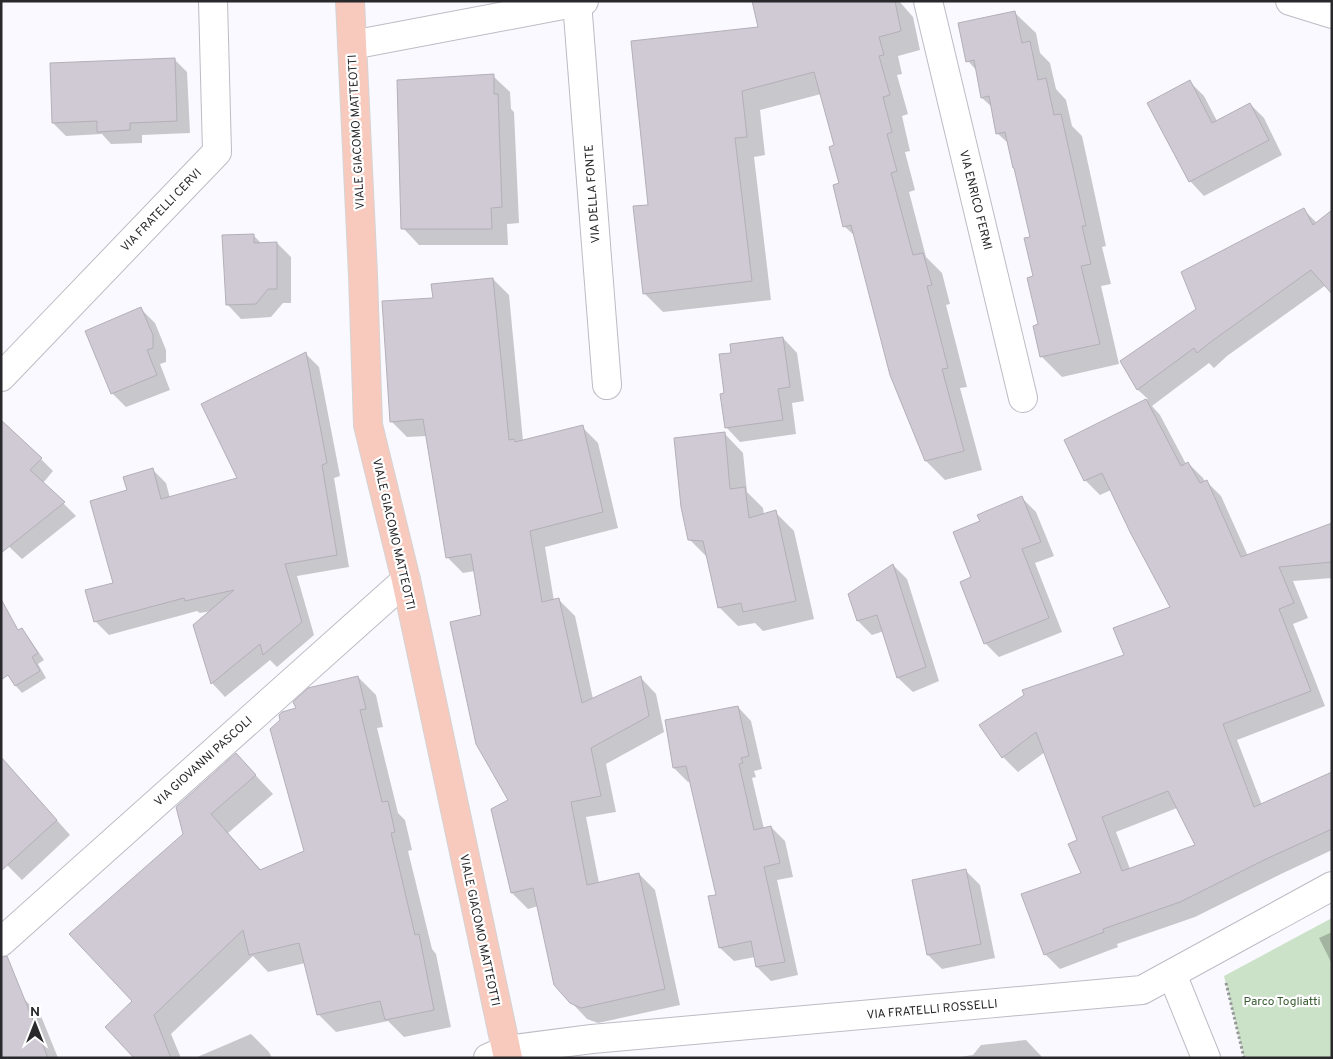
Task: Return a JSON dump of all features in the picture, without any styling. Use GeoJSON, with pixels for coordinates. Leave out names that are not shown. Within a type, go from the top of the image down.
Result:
{"type":"FeatureCollection","features":[{"type":"Feature","properties":{"kind":"main road","name":"VIALE GIACOMO MATTEOTTI"},"geometry":{"type":"LineString","coordinates":[[350,1],[368,425],[406,580],[501,1055]]}},
{"type":"Feature","properties":{"kind":"street","name":"VIA FRATELLI CERVI"},"geometry":{"type":"LineString","coordinates":[[1,378],[217,152],[213,1]]}},
{"type":"Feature","properties":{"kind":"street","name":"VIA ENRICO FERMI"},"geometry":{"type":"LineString","coordinates":[[928,1],[1023,398]]}},
{"type":"Feature","properties":{"kind":"street"},"geometry":{"type":"LineString","coordinates":[[1290,1],[1332,14]]}},
{"type":"Feature","properties":{"kind":"street","name":"VIA DELLA FONTE"},"geometry":{"type":"LineString","coordinates":[[352,44],[580,2],[607,385]]}},
{"type":"Feature","properties":{"kind":"street","name":"VIA GIOVANNI PASCOLI"},"geometry":{"type":"LineString","coordinates":[[1,942],[406,580]]}},
{"type":"Feature","properties":{"kind":"street","name":"VIA FRATELLI ROSSELLI"},"geometry":{"type":"LineString","coordinates":[[501,1055],[592,1039],[1142,990],[1332,886]]}},
{"type":"Feature","properties":{"kind":"street"},"geometry":{"type":"LineString","coordinates":[[1172,974],[1206,1058]]}},
{"type":"Feature","properties":{"kind":"path"},"geometry":{"type":"LineString","coordinates":[[1224,976],[1244,1058]]}},
{"type":"Feature","properties":{"kind":"green space","name":"Parco Togliatti"},"geometry":{"type":"Polygon","coordinates":[[[1332,918],[1332,1058],[1244,1058],[1224,976],[1332,918]]]}},
{"type":"Feature","properties":{"kind":"building"},"geometry":{"type":"Polygon","coordinates":[[[752,1],[895,1],[901,31],[879,37],[884,55],[879,56],[890,95],[883,97],[892,132],[887,134],[897,171],[891,173],[913,255],[923,253],[932,285],[927,286],[948,368],[942,369],[964,451],[925,461],[890,375],[851,225],[843,227],[833,185],[839,183],[829,147],[834,145],[814,72],[742,91],[747,137],[735,138],[752,281],[643,294],[633,206],[648,205],[631,41],[758,27],[752,1]]]}},
{"type":"Feature","properties":{"kind":"building"},"geometry":{"type":"Polygon","coordinates":[[[1015,11],[1022,43],[1030,41],[1038,80],[1046,78],[1054,115],[1061,114],[1086,226],[1082,226],[1091,264],[1081,266],[1100,344],[1040,357],[1033,326],[1038,324],[1027,278],[1033,276],[1024,238],[1030,237],[1014,168],[1005,132],[996,134],[989,96],[981,98],[974,60],[966,62],[958,23],[1015,11]]]}},
{"type":"Feature","properties":{"kind":"building"},"geometry":{"type":"Polygon","coordinates":[[[175,58],[177,121],[130,123],[130,130],[97,132],[97,121],[52,123],[50,63],[175,58]]]}},
{"type":"Feature","properties":{"kind":"building"},"geometry":{"type":"Polygon","coordinates":[[[494,74],[494,94],[498,94],[502,207],[491,208],[492,229],[401,229],[397,80],[494,74]]]}},
{"type":"Feature","properties":{"kind":"building"},"geometry":{"type":"Polygon","coordinates":[[[1190,80],[1212,123],[1250,103],[1269,140],[1189,182],[1147,103],[1190,80]]]}},
{"type":"Feature","properties":{"kind":"building"},"geometry":{"type":"Polygon","coordinates":[[[1304,208],[1313,225],[1332,210],[1332,294],[1311,270],[1197,353],[1194,348],[1137,390],[1120,361],[1196,309],[1181,272],[1304,208]]]}},
{"type":"Feature","properties":{"kind":"building"},"geometry":{"type":"Polygon","coordinates":[[[254,234],[254,243],[277,242],[277,289],[268,289],[256,304],[226,305],[222,235],[254,234]]]}},
{"type":"Feature","properties":{"kind":"building"},"geometry":{"type":"Polygon","coordinates":[[[493,278],[509,440],[514,439],[515,442],[583,425],[603,512],[530,531],[542,602],[559,598],[582,703],[641,676],[649,716],[591,748],[601,796],[571,802],[587,885],[639,873],[665,989],[581,1008],[570,1003],[554,985],[533,888],[511,893],[491,809],[508,800],[476,744],[450,622],[481,615],[471,554],[446,558],[423,419],[390,422],[382,301],[433,298],[431,284],[493,278]]]}},
{"type":"Feature","properties":{"kind":"building"},"geometry":{"type":"Polygon","coordinates":[[[141,307],[153,335],[153,348],[147,350],[157,375],[111,394],[85,331],[141,307]]]}},
{"type":"Feature","properties":{"kind":"building"},"geometry":{"type":"Polygon","coordinates":[[[783,337],[790,387],[778,389],[783,420],[725,428],[720,394],[724,393],[719,354],[731,353],[730,344],[783,337]]]}},
{"type":"Feature","properties":{"kind":"building"},"geometry":{"type":"Polygon","coordinates":[[[306,352],[327,463],[322,465],[337,555],[285,564],[302,622],[263,655],[260,644],[211,684],[193,625],[234,590],[185,601],[184,598],[94,622],[85,590],[113,583],[90,501],[127,490],[123,477],[153,468],[161,499],[237,478],[201,404],[306,352]]]}},
{"type":"Feature","properties":{"kind":"building"},"geometry":{"type":"Polygon","coordinates":[[[1146,399],[1181,466],[1188,462],[1200,483],[1207,480],[1241,557],[1332,523],[1332,562],[1279,567],[1294,603],[1279,609],[1311,691],[1223,724],[1254,807],[1332,772],[1332,829],[1266,859],[1180,902],[1103,929],[1104,932],[1044,955],[1021,894],[1081,873],[1068,844],[1077,840],[1036,732],[1002,758],[979,725],[1024,695],[1022,690],[1124,655],[1113,628],[1170,607],[1130,532],[1102,473],[1084,481],[1064,440],[1146,399]],[[1168,791],[1102,817],[1122,871],[1195,845],[1168,791]]]}},
{"type":"Feature","properties":{"kind":"building"},"geometry":{"type":"Polygon","coordinates":[[[1,420],[42,458],[30,470],[65,502],[1,553],[1,420]]]}},
{"type":"Feature","properties":{"kind":"building"},"geometry":{"type":"Polygon","coordinates":[[[725,432],[730,489],[745,487],[749,518],[776,510],[796,601],[743,612],[741,603],[718,608],[703,541],[688,540],[681,507],[674,438],[725,432]]]}},
{"type":"Feature","properties":{"kind":"building"},"geometry":{"type":"Polygon","coordinates":[[[1022,496],[1041,542],[1022,549],[1049,618],[984,644],[960,582],[971,577],[953,532],[980,521],[977,515],[1022,496]]]}},
{"type":"Feature","properties":{"kind":"building"},"geometry":{"type":"Polygon","coordinates":[[[893,564],[926,667],[897,678],[877,615],[857,621],[848,594],[893,564]]]}},
{"type":"Feature","properties":{"kind":"building"},"geometry":{"type":"Polygon","coordinates":[[[1,599],[18,630],[22,628],[38,653],[32,657],[40,671],[15,686],[8,675],[1,680],[1,599]]]}},
{"type":"Feature","properties":{"kind":"building"},"geometry":{"type":"Polygon","coordinates":[[[358,676],[366,709],[360,710],[382,802],[388,801],[395,832],[391,833],[415,935],[419,934],[434,1010],[385,1020],[380,1001],[317,1015],[299,943],[249,955],[243,930],[154,1015],[171,1058],[134,1058],[105,1027],[132,1001],[69,934],[183,834],[176,807],[236,753],[256,775],[211,814],[260,870],[304,851],[270,729],[280,720],[279,715],[282,712],[296,708],[293,702],[308,688],[358,676]]]}},
{"type":"Feature","properties":{"kind":"building"},"geometry":{"type":"Polygon","coordinates":[[[738,706],[749,756],[741,758],[743,763],[739,764],[754,830],[771,826],[780,863],[764,867],[785,962],[756,967],[751,941],[719,948],[708,896],[716,895],[686,766],[673,768],[665,720],[738,706]]]}},
{"type":"Feature","properties":{"kind":"building"},"geometry":{"type":"Polygon","coordinates":[[[1,757],[57,820],[1,871],[1,757]]]}},
{"type":"Feature","properties":{"kind":"building"},"geometry":{"type":"Polygon","coordinates":[[[966,869],[981,944],[927,955],[912,880],[966,869]]]}},
{"type":"Feature","properties":{"kind":"building"},"geometry":{"type":"Polygon","coordinates":[[[7,956],[48,1058],[1,1058],[1,957],[7,956]]]}}]}
